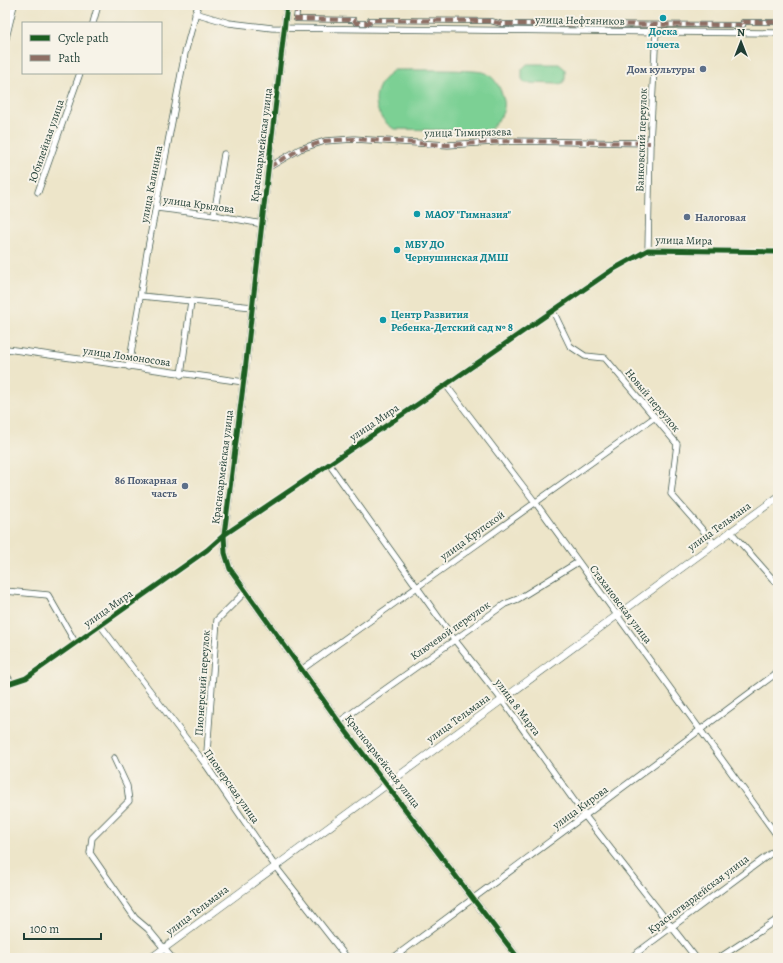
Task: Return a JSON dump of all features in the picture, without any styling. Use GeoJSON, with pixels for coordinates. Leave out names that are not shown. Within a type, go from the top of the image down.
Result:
{"type":"FeatureCollection","features":[{"type":"Feature","properties":{"kind":"street"},"geometry":{"type":"LineString","coordinates":[[5,42],[14,5]]}},
{"type":"Feature","properties":{"kind":"street"},"geometry":{"type":"LineString","coordinates":[[93,22],[98,5]]}},
{"type":"Feature","properties":{"kind":"street","name":"улица Калинина"},"geometry":{"type":"LineString","coordinates":[[129,367],[147,253],[157,208],[185,52],[198,5]]}},
{"type":"Feature","properties":{"kind":"street","name":"Красноармейская улица"},"geometry":{"type":"LineString","coordinates":[[287,5],[253,307],[224,535],[225,553],[230,569],[301,670],[518,958]]}},
{"type":"Feature","properties":{"kind":"street"},"geometry":{"type":"LineString","coordinates":[[298,5],[296,19],[354,20],[356,23],[368,23],[370,20],[490,21],[502,24],[743,25],[743,22],[778,22]]}},
{"type":"Feature","properties":{"kind":"street","name":"улица Нефтяников"},"geometry":{"type":"LineString","coordinates":[[195,13],[229,23],[272,28],[778,33]]}},
{"type":"Feature","properties":{"kind":"street","name":"Банковский переулок"},"geometry":{"type":"LineString","coordinates":[[648,250],[650,143],[656,31]]}},
{"type":"Feature","properties":{"kind":"street","name":"Юбилейная улица"},"geometry":{"type":"LineString","coordinates":[[38,192],[80,74]]}},
{"type":"Feature","properties":{"kind":"street","name":"улица Тимирязева"},"geometry":{"type":"LineString","coordinates":[[269,167],[300,149],[325,141],[354,139],[448,145],[509,141],[650,143]]}},
{"type":"Feature","properties":{"kind":"street"},"geometry":{"type":"LineString","coordinates":[[214,215],[224,154]]}},
{"type":"Feature","properties":{"kind":"street","name":"улица Крылова"},"geometry":{"type":"LineString","coordinates":[[157,208],[214,215],[262,224]]}},
{"type":"Feature","properties":{"kind":"street","name":"улица Мира"},"geometry":{"type":"LineString","coordinates":[[5,685],[26,678],[207,550],[224,535],[446,385],[612,270],[648,250],[778,252]]}},
{"type":"Feature","properties":{"kind":"street"},"geometry":{"type":"LineString","coordinates":[[141,296],[253,307]]}},
{"type":"Feature","properties":{"kind":"street"},"geometry":{"type":"LineString","coordinates":[[181,374],[191,301]]}},
{"type":"Feature","properties":{"kind":"street","name":"Новый переулок"},"geometry":{"type":"LineString","coordinates":[[553,311],[570,346],[585,356],[605,358],[677,444],[671,494],[714,543]]}},
{"type":"Feature","properties":{"kind":"street","name":"улица Ломоносова"},"geometry":{"type":"LineString","coordinates":[[7,349],[244,382]]}},
{"type":"Feature","properties":{"kind":"street","name":"Стахановская улица"},"geometry":{"type":"LineString","coordinates":[[446,385],[535,502],[778,836]]}},
{"type":"Feature","properties":{"kind":"street","name":"улица Крупской"},"geometry":{"type":"LineString","coordinates":[[301,670],[654,417]]}},
{"type":"Feature","properties":{"kind":"street","name":"улица 8 Марта"},"geometry":{"type":"LineString","coordinates":[[329,464],[454,640],[502,700],[586,816],[696,958]]}},
{"type":"Feature","properties":{"kind":"street","name":"улица Тельмана"},"geometry":{"type":"LineString","coordinates":[[152,958],[617,614],[778,497]]}},
{"type":"Feature","properties":{"kind":"street"},"geometry":{"type":"LineString","coordinates":[[730,531],[778,585]]}},
{"type":"Feature","properties":{"kind":"street","name":"Ключевой переулок"},"geometry":{"type":"LineString","coordinates":[[339,722],[504,604],[518,599],[578,562]]}},
{"type":"Feature","properties":{"kind":"street"},"geometry":{"type":"LineString","coordinates":[[5,591],[48,595],[75,642]]}},
{"type":"Feature","properties":{"kind":"street","name":"Пионерский переулок"},"geometry":{"type":"LineString","coordinates":[[206,765],[217,620],[246,591]]}},
{"type":"Feature","properties":{"kind":"street","name":"Пионерская улица"},"geometry":{"type":"LineString","coordinates":[[101,626],[206,765],[275,866],[347,958]]}},
{"type":"Feature","properties":{"kind":"street","name":"улица Кирова"},"geometry":{"type":"LineString","coordinates":[[393,958],[778,672]]}},
{"type":"Feature","properties":{"kind":"street"},"geometry":{"type":"LineString","coordinates":[[5,673],[11,682]]}},
{"type":"Feature","properties":{"kind":"street"},"geometry":{"type":"LineString","coordinates":[[114,758],[127,786],[128,801],[92,838],[90,853],[135,918],[165,948],[172,958]]}},
{"type":"Feature","properties":{"kind":"street","name":"Красногвардейская улица"},"geometry":{"type":"LineString","coordinates":[[630,958],[778,848]]}},
{"type":"Feature","properties":{"kind":"street"},"geometry":{"type":"LineString","coordinates":[[720,958],[778,919]]}},
{"type":"Feature","properties":{"kind":"green space"},"geometry":{"type":"Polygon","coordinates":[[[527,64],[559,64],[565,69],[565,79],[563,83],[559,84],[525,83],[522,79],[522,69],[527,64]]]}},
{"type":"Feature","properties":{"kind":"green space"},"geometry":{"type":"Polygon","coordinates":[[[394,70],[458,70],[486,73],[495,80],[503,97],[504,107],[501,116],[488,131],[394,129],[386,123],[380,115],[376,100],[377,91],[381,84],[386,76],[394,70]]]}},
{"type":"Feature","properties":{"kind":"marked path"},"geometry":{"type":"LineString","coordinates":[[298,5],[296,19],[354,20],[356,23],[369,23],[370,20],[491,21],[502,24],[743,25],[743,22],[778,22]]}},
{"type":"Feature","properties":{"kind":"marked path"},"geometry":{"type":"LineString","coordinates":[[269,167],[300,149],[325,141],[354,139],[448,145],[509,141],[650,143]]}},
{"type":"Feature","properties":{"kind":"cycle path"},"geometry":{"type":"LineString","coordinates":[[287,5],[245,371],[224,535],[225,553],[230,569],[339,722],[518,958]]}},
{"type":"Feature","properties":{"kind":"cycle path"},"geometry":{"type":"LineString","coordinates":[[5,685],[26,678],[207,550],[224,535],[418,404],[612,270],[648,250],[778,252]]}},
{"type":"Feature","properties":{"kind":"place","name":"Доска почета"},"geometry":{"type":"Point","coordinates":[663,18]}},
{"type":"Feature","properties":{"kind":"place","name":"Дом культуры"},"geometry":{"type":"Point","coordinates":[703,69]}},
{"type":"Feature","properties":{"kind":"place","name":"МАОУ \"Гимназия\""},"geometry":{"type":"Point","coordinates":[417,214]}},
{"type":"Feature","properties":{"kind":"place","name":"Налоговая"},"geometry":{"type":"Point","coordinates":[687,217]}},
{"type":"Feature","properties":{"kind":"place","name":"МБУ ДО Чернушинская ДМШ"},"geometry":{"type":"Point","coordinates":[397,250]}},
{"type":"Feature","properties":{"kind":"place","name":"Центр Развития Ребенка-Детский сад № 8"},"geometry":{"type":"Point","coordinates":[383,320]}},
{"type":"Feature","properties":{"kind":"place","name":"86 Пожарная часть"},"geometry":{"type":"Point","coordinates":[185,486]}}]}
